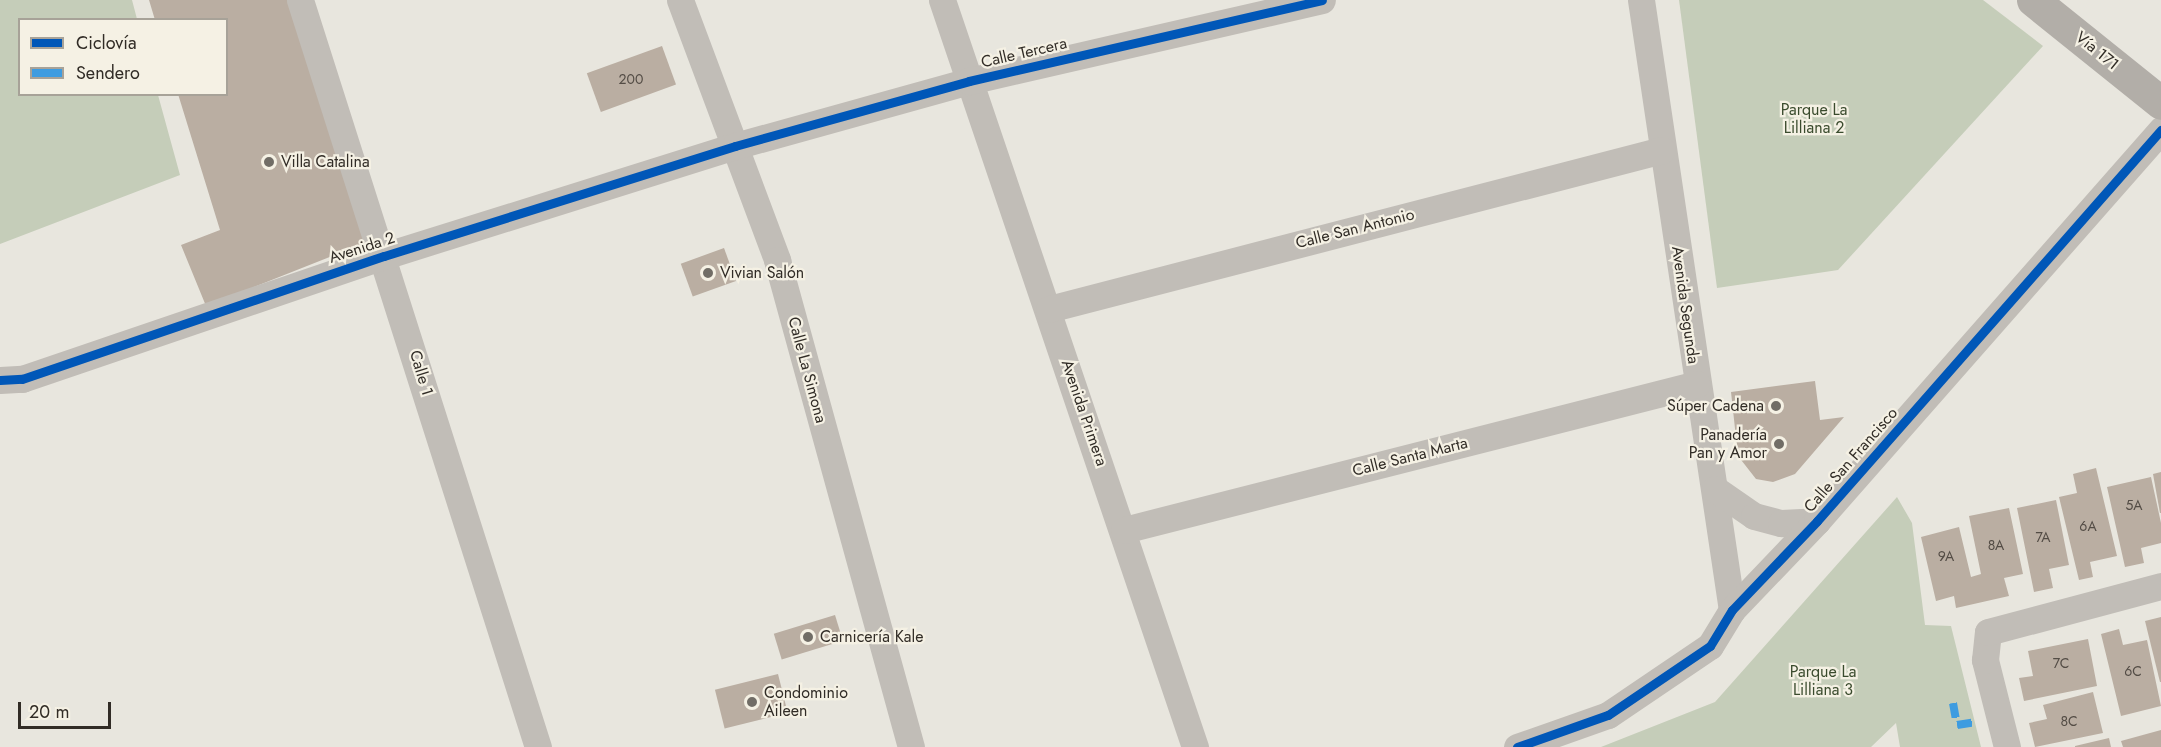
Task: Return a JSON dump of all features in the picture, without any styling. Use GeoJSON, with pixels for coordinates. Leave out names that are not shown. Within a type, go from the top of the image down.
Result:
{"type":"FeatureCollection","features":[{"type":"Feature","properties":{"kind":"main road","name":"Vía 171"},"geometry":{"type":"LineString","coordinates":[[2033,0],[2161,103]]}},
{"type":"Feature","properties":{"kind":"street","name":"Calle 1"},"geometry":{"type":"LineString","coordinates":[[300,0],[384,255],[538,747]]}},
{"type":"Feature","properties":{"kind":"street","name":"Calle La Simona"},"geometry":{"type":"LineString","coordinates":[[680,0],[777,260],[911,747]]}},
{"type":"Feature","properties":{"kind":"street","name":"Avenida Primera"},"geometry":{"type":"LineString","coordinates":[[942,0],[1124,530],[1195,747]]}},
{"type":"Feature","properties":{"kind":"street","name":"Calle Tercera"},"geometry":{"type":"LineString","coordinates":[[735,146],[969,81],[1322,0]]}},
{"type":"Feature","properties":{"kind":"street","name":"Avenida Segunda"},"geometry":{"type":"LineString","coordinates":[[1641,0],[1732,610]]}},
{"type":"Feature","properties":{"kind":"street","name":"Calle San Francisco"},"geometry":{"type":"LineString","coordinates":[[1517,747],[1608,715],[1680,670],[1710,646],[1732,610],[1817,521],[2161,130]]}},
{"type":"Feature","properties":{"kind":"street","name":"Avenida 2"},"geometry":{"type":"LineString","coordinates":[[0,380],[22,380],[384,255],[735,146]]}},
{"type":"Feature","properties":{"kind":"street","name":"Calle San Antonio"},"geometry":{"type":"LineString","coordinates":[[1049,309],[1662,150]]}},
{"type":"Feature","properties":{"kind":"street","name":"Calle Santa Marta"},"geometry":{"type":"LineString","coordinates":[[1124,530],[1697,384]]}},
{"type":"Feature","properties":{"kind":"street","name":"Calle San Francisco"},"geometry":{"type":"LineString","coordinates":[[1715,489],[1754,516],[1781,523],[1817,521]]}},
{"type":"Feature","properties":{"kind":"street"},"geometry":{"type":"LineString","coordinates":[[2007,747],[1985,660],[1988,632],[2161,586]]}},
{"type":"Feature","properties":{"kind":"green space"},"geometry":{"type":"Polygon","coordinates":[[[0,0],[132,0],[137,18],[18,18],[18,96],[158,96],[180,175],[0,244],[0,0]]]}},
{"type":"Feature","properties":{"kind":"green space","name":"Parque La Lilliana 2"},"geometry":{"type":"Polygon","coordinates":[[[1679,0],[1983,0],[2043,46],[1838,270],[1717,288],[1679,0]]]}},
{"type":"Feature","properties":{"kind":"green space","name":"Parque La Lilliana 3"},"geometry":{"type":"Polygon","coordinates":[[[1897,497],[1912,523],[1925,625],[1951,626],[1981,747],[1900,747],[1896,723],[1871,747],[1601,747],[1715,702],[1897,497]]]}},
{"type":"Feature","properties":{"kind":"building","name":"Villa Catalina"},"geometry":{"type":"Polygon","coordinates":[[[149,0],[288,0],[365,243],[206,306],[181,245],[220,230],[179,96],[228,96],[228,18],[154,18],[149,0]]]}},
{"type":"Feature","properties":{"kind":"building"},"geometry":{"type":"Polygon","coordinates":[[[662,46],[676,85],[601,112],[587,73],[662,46]]]}},
{"type":"Feature","properties":{"kind":"building","name":"Vivian Salón"},"geometry":{"type":"Polygon","coordinates":[[[724,248],[736,281],[693,297],[681,264],[724,248]]]}},
{"type":"Feature","properties":{"kind":"building"},"geometry":{"type":"Polygon","coordinates":[[[1815,381],[1820,420],[1844,417],[1795,474],[1773,482],[1756,479],[1738,456],[1731,392],[1815,381]]]}},
{"type":"Feature","properties":{"kind":"building"},"geometry":{"type":"Polygon","coordinates":[[[2096,468],[2117,556],[2090,562],[2093,577],[2079,580],[2059,497],[2077,493],[2073,474],[2096,468]]]}},
{"type":"Feature","properties":{"kind":"building"},"geometry":{"type":"Polygon","coordinates":[[[2161,472],[2161,513],[2160,513],[2153,474],[2161,472]]]}},
{"type":"Feature","properties":{"kind":"building"},"geometry":{"type":"Polygon","coordinates":[[[2151,477],[2161,523],[2161,543],[2141,548],[2144,563],[2125,567],[2107,487],[2151,477]]]}},
{"type":"Feature","properties":{"kind":"building"},"geometry":{"type":"Polygon","coordinates":[[[2056,500],[2069,565],[2049,569],[2053,588],[2034,592],[2017,508],[2056,500]]]}},
{"type":"Feature","properties":{"kind":"building"},"geometry":{"type":"Polygon","coordinates":[[[2009,508],[2023,574],[2004,578],[2009,596],[1956,608],[1954,596],[1936,601],[1921,537],[1959,527],[1971,577],[1981,574],[1969,516],[2009,508]]]}},
{"type":"Feature","properties":{"kind":"building","name":"Carnicería Kale"},"geometry":{"type":"Polygon","coordinates":[[[835,615],[843,641],[782,660],[774,634],[835,615]]]}},
{"type":"Feature","properties":{"kind":"building"},"geometry":{"type":"Polygon","coordinates":[[[2161,617],[2161,682],[2160,682],[2145,621],[2161,617]]]}},
{"type":"Feature","properties":{"kind":"building"},"geometry":{"type":"Polygon","coordinates":[[[2119,629],[2123,645],[2147,640],[2161,706],[2121,716],[2101,634],[2119,629]]]}},
{"type":"Feature","properties":{"kind":"building"},"geometry":{"type":"Polygon","coordinates":[[[2088,639],[2097,686],[2024,701],[2019,678],[2033,676],[2028,651],[2088,639]]]}},
{"type":"Feature","properties":{"kind":"building","name":"Condominio Aileen"},"geometry":{"type":"Polygon","coordinates":[[[778,674],[788,713],[725,729],[715,690],[778,674]]]}},
{"type":"Feature","properties":{"kind":"building"},"geometry":{"type":"Polygon","coordinates":[[[2093,692],[2103,733],[2035,747],[2029,723],[2047,719],[2043,705],[2093,692]]]}},
{"type":"Feature","properties":{"kind":"building"},"geometry":{"type":"Polygon","coordinates":[[[2161,730],[2161,747],[2123,747],[2121,741],[2161,730]]]}},
{"type":"Feature","properties":{"kind":"building"},"geometry":{"type":"Polygon","coordinates":[[[2109,738],[2111,747],[2075,747],[2075,746],[2109,738]]]}},
{"type":"Feature","properties":{"kind":"marked path"},"geometry":{"type":"LineString","coordinates":[[1953,703],[1957,725],[1975,722]]}},
{"type":"Feature","properties":{"kind":"cycle path"},"geometry":{"type":"LineString","coordinates":[[0,380],[22,379],[384,256],[735,146],[969,81],[1322,0]]}},
{"type":"Feature","properties":{"kind":"cycle path"},"geometry":{"type":"LineString","coordinates":[[1517,747],[1608,715],[1710,646],[1732,610],[1817,521],[2161,130]]}},
{"type":"Feature","properties":{"kind":"place","name":"Villa Catalina"},"geometry":{"type":"Point","coordinates":[269,162]}},
{"type":"Feature","properties":{"kind":"place","name":"Vivian Salón"},"geometry":{"type":"Point","coordinates":[708,273]}},
{"type":"Feature","properties":{"kind":"place","name":"Súper Cadena"},"geometry":{"type":"Point","coordinates":[1776,406]}},
{"type":"Feature","properties":{"kind":"place","name":"Panadería Pan y Amor"},"geometry":{"type":"Point","coordinates":[1779,444]}},
{"type":"Feature","properties":{"kind":"place","name":"Carnicería Kale"},"geometry":{"type":"Point","coordinates":[808,637]}},
{"type":"Feature","properties":{"kind":"place","name":"Condominio Aileen"},"geometry":{"type":"Point","coordinates":[752,702]}}]}
